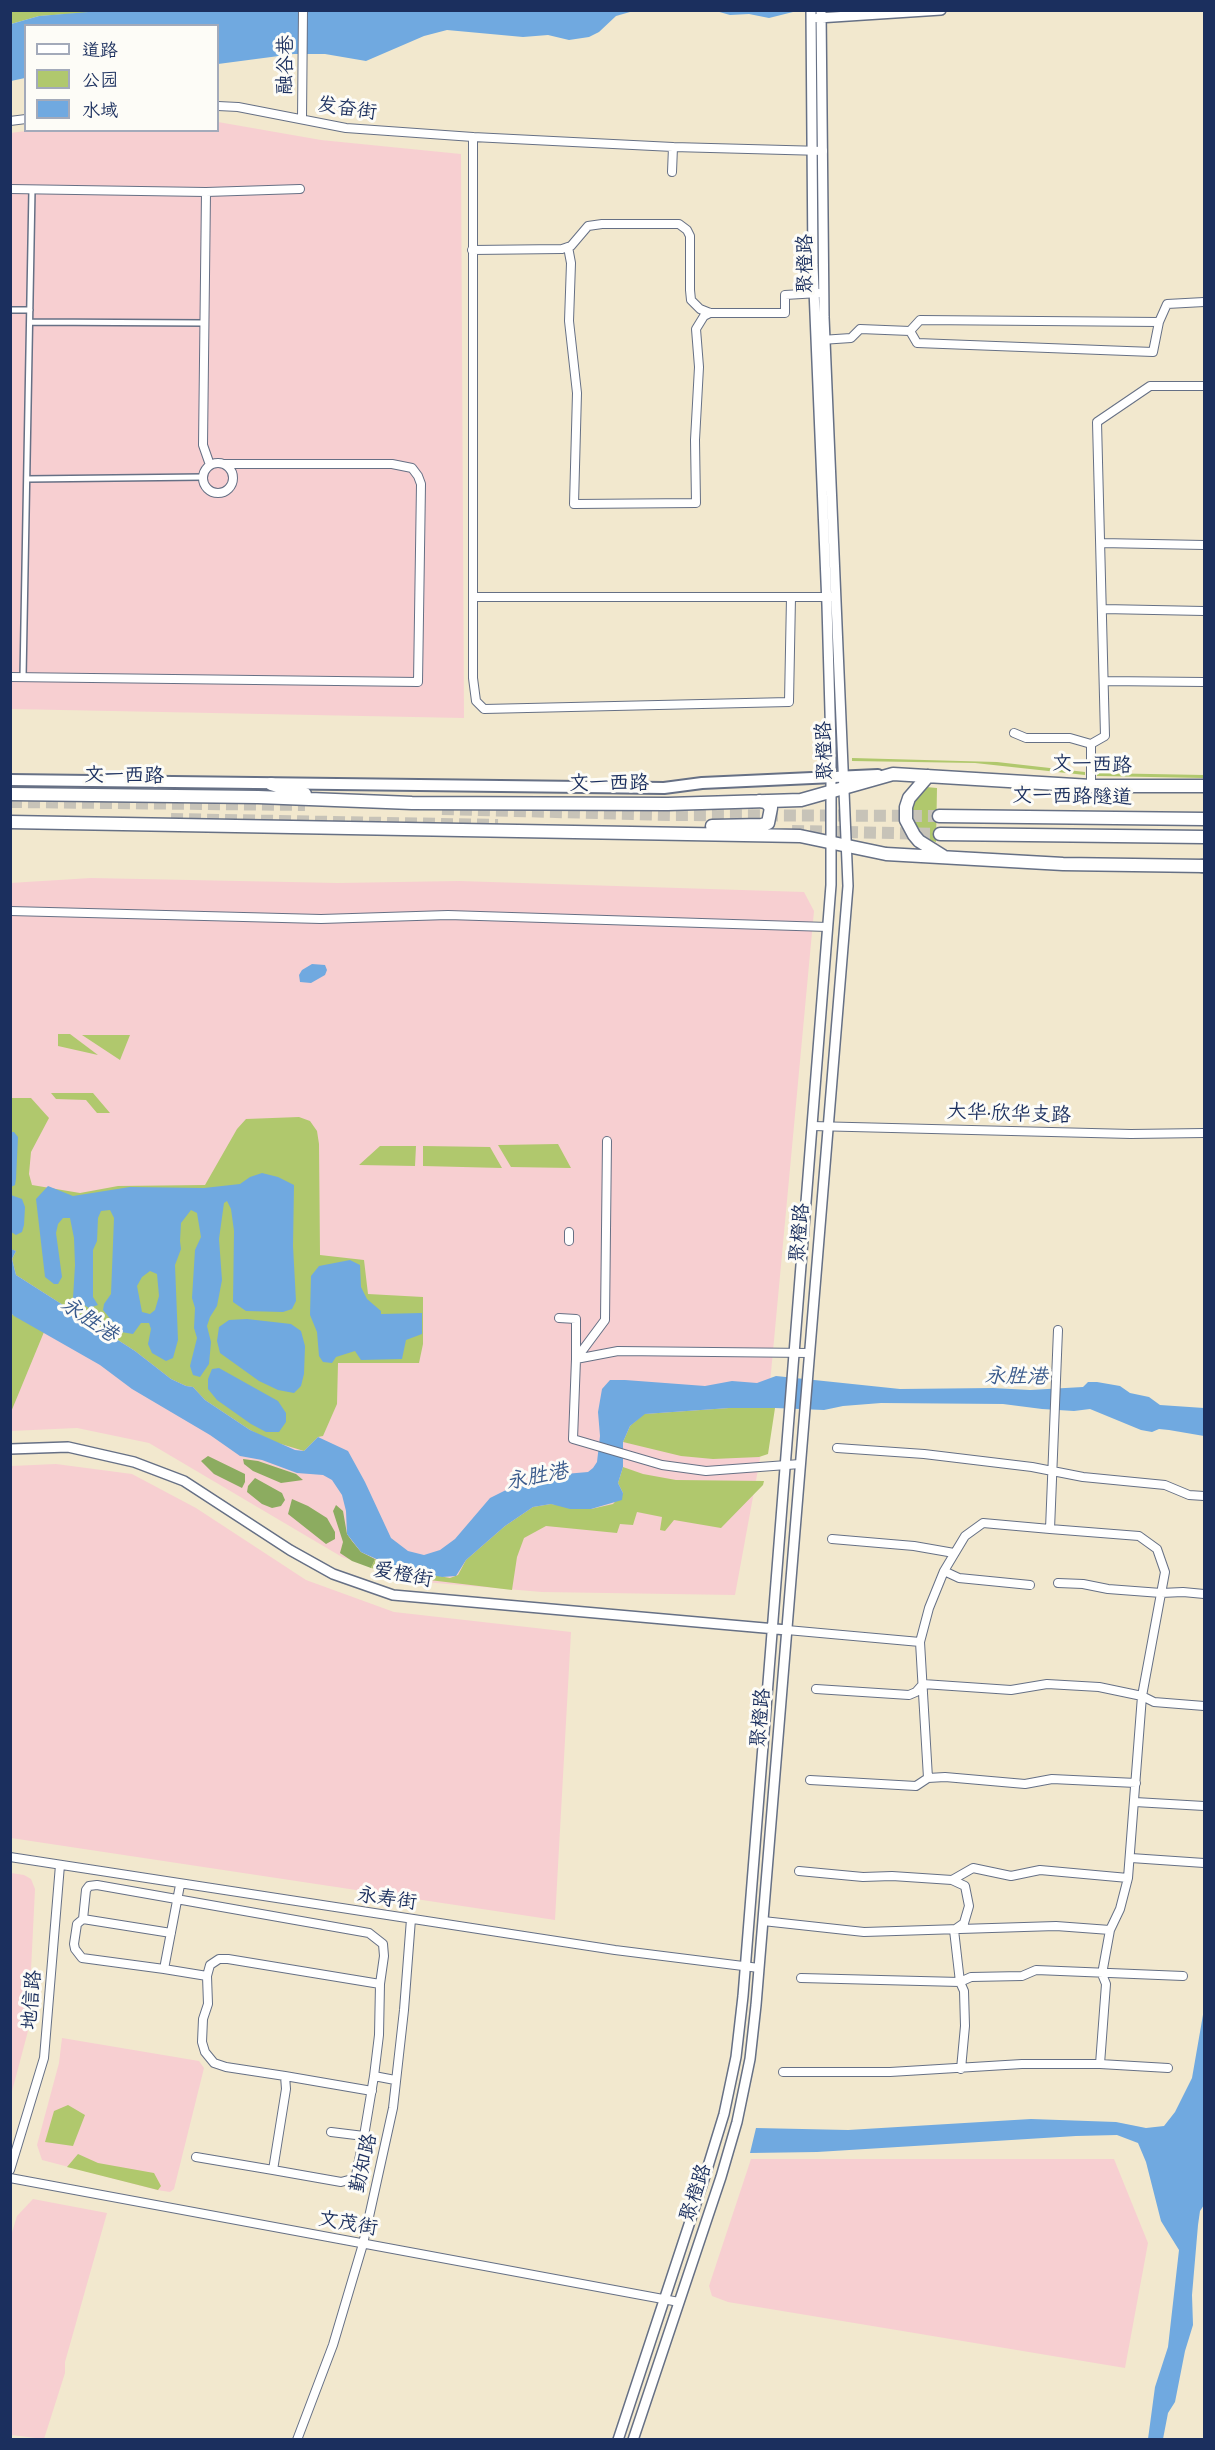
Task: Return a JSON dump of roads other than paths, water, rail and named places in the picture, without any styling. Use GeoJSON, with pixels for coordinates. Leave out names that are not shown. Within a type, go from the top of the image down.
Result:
{"type":"FeatureCollection","features":[{"type":"Feature","properties":{"kind":"main road","name":"文一西路"},"geometry":{"type":"LineString","coordinates":[[10,794],[320,799],[412,803],[645,804],[801,800],[831,791],[845,782],[893,774],[1091,786],[1204,786]]}},
{"type":"Feature","properties":{"kind":"main road"},"geometry":{"type":"LineString","coordinates":[[928,776],[909,798],[906,820],[919,841],[945,857]]}},
{"type":"Feature","properties":{"kind":"main road"},"geometry":{"type":"LineString","coordinates":[[10,780],[664,788],[702,783],[831,777],[845,782]]}},
{"type":"Feature","properties":{"kind":"main road"},"geometry":{"type":"LineString","coordinates":[[270,784],[320,799]]}},
{"type":"Feature","properties":{"kind":"main road"},"geometry":{"type":"LineString","coordinates":[[660,833],[700,826],[768,823],[771,808],[766,802],[758,800]]}},
{"type":"Feature","properties":{"kind":"main road","name":"文一西路隧道"},"geometry":{"type":"LineString","coordinates":[[939,816],[1204,819]]}},
{"type":"Feature","properties":{"kind":"main road"},"geometry":{"type":"LineString","coordinates":[[10,822],[800,836],[886,854],[1140,866],[1204,866]]}},
{"type":"Feature","properties":{"kind":"main road","name":"文一西路隧道"},"geometry":{"type":"LineString","coordinates":[[940,834],[1204,837]]}},
{"type":"Feature","properties":{"kind":"street","name":"融谷巷"},"geometry":{"type":"LineString","coordinates":[[302,119],[303,10]]}},
{"type":"Feature","properties":{"kind":"street"},"geometry":{"type":"LineString","coordinates":[[816,15],[941,10]]}},
{"type":"Feature","properties":{"kind":"street","name":"聚橙路"},"geometry":{"type":"LineString","coordinates":[[633,2439],[721,2177],[741,2105],[751,2050],[848,886],[845,782],[832,597],[819,293],[816,15]]}},
{"type":"Feature","properties":{"kind":"street","name":"发奋街"},"geometry":{"type":"LineString","coordinates":[[219,106],[238,107],[346,128],[673,147],[818,151]]}},
{"type":"Feature","properties":{"kind":"street"},"geometry":{"type":"LineString","coordinates":[[474,137],[473,678],[476,701],[484,709],[789,702],[791,597]]}},
{"type":"Feature","properties":{"kind":"street"},"geometry":{"type":"LineString","coordinates":[[672,172],[673,147]]}},
{"type":"Feature","properties":{"kind":"street"},"geometry":{"type":"LineString","coordinates":[[10,189],[206,192],[300,189]]}},
{"type":"Feature","properties":{"kind":"street"},"geometry":{"type":"LineString","coordinates":[[23,677],[32,189]]}},
{"type":"Feature","properties":{"kind":"street"},"geometry":{"type":"LineString","coordinates":[[206,192],[203,445],[210,465]]}},
{"type":"Feature","properties":{"kind":"street"},"geometry":{"type":"LineString","coordinates":[[472,250],[562,249],[576,241],[588,226],[679,224],[687,230],[690,236],[692,300],[695,305],[710,313]]}},
{"type":"Feature","properties":{"kind":"street"},"geometry":{"type":"LineString","coordinates":[[568,247],[571,263],[569,321],[578,393],[574,504],[696,503],[695,440],[699,367],[696,329],[704,316],[710,313],[785,313],[785,295],[819,293]]}},
{"type":"Feature","properties":{"kind":"street"},"geometry":{"type":"LineString","coordinates":[[910,331],[916,343],[1153,352],[1159,322],[1167,304],[1204,302]]}},
{"type":"Feature","properties":{"kind":"street"},"geometry":{"type":"LineString","coordinates":[[10,310],[30,310]]}},
{"type":"Feature","properties":{"kind":"street"},"geometry":{"type":"LineString","coordinates":[[910,331],[920,320],[1159,322]]}},
{"type":"Feature","properties":{"kind":"street"},"geometry":{"type":"LineString","coordinates":[[30,322],[204,323]]}},
{"type":"Feature","properties":{"kind":"street"},"geometry":{"type":"LineString","coordinates":[[821,340],[851,338],[860,329],[910,331]]}},
{"type":"Feature","properties":{"kind":"street"},"geometry":{"type":"LineString","coordinates":[[1014,733],[1026,738],[1070,738],[1091,744],[1105,736],[1097,422],[1150,386],[1204,386]]}},
{"type":"Feature","properties":{"kind":"street"},"geometry":{"type":"LineString","coordinates":[[10,677],[418,682],[420,484],[412,468],[392,464],[215,463],[210,465],[203,477]]}},
{"type":"Feature","properties":{"kind":"street"},"geometry":{"type":"LineString","coordinates":[[203,477],[209,490],[218,493],[227,490],[234,477],[225,464]]}},
{"type":"Feature","properties":{"kind":"street"},"geometry":{"type":"LineString","coordinates":[[27,479],[203,477]]}},
{"type":"Feature","properties":{"kind":"street"},"geometry":{"type":"LineString","coordinates":[[1101,543],[1204,545]]}},
{"type":"Feature","properties":{"kind":"street"},"geometry":{"type":"LineString","coordinates":[[473,597],[832,597]]}},
{"type":"Feature","properties":{"kind":"street","name":"聚橙路"},"geometry":{"type":"LineString","coordinates":[[618,2439],[724,2114],[736,2057],[831,885],[832,597]]}},
{"type":"Feature","properties":{"kind":"street"},"geometry":{"type":"LineString","coordinates":[[1103,609],[1204,611]]}},
{"type":"Feature","properties":{"kind":"street"},"geometry":{"type":"LineString","coordinates":[[1104,681],[1204,682]]}},
{"type":"Feature","properties":{"kind":"street"},"geometry":{"type":"LineString","coordinates":[[1091,744],[1091,786]]}},
{"type":"Feature","properties":{"kind":"street"},"geometry":{"type":"LineString","coordinates":[[10,911],[321,919],[448,915],[828,927]]}},
{"type":"Feature","properties":{"kind":"street","name":"大华·欣华支路"},"geometry":{"type":"LineString","coordinates":[[812,1126],[1131,1134],[1204,1133]]}},
{"type":"Feature","properties":{"kind":"street"},"geometry":{"type":"LineString","coordinates":[[576,1359],[604,1320],[608,1141]]}},
{"type":"Feature","properties":{"kind":"street"},"geometry":{"type":"LineString","coordinates":[[569,1232],[569,1241]]}},
{"type":"Feature","properties":{"kind":"street"},"geometry":{"type":"LineString","coordinates":[[559,1318],[576,1319],[573,1439],[662,1465],[706,1471],[800,1464]]}},
{"type":"Feature","properties":{"kind":"street"},"geometry":{"type":"LineString","coordinates":[[1050,1529],[1058,1330]]}},
{"type":"Feature","properties":{"kind":"street"},"geometry":{"type":"LineString","coordinates":[[576,1359],[618,1351],[808,1353]]}},
{"type":"Feature","properties":{"kind":"street","name":"爱橙街"},"geometry":{"type":"LineString","coordinates":[[10,1449],[68,1447],[109,1454],[154,1469],[184,1481],[290,1550],[333,1574],[393,1595],[787,1630]]}},
{"type":"Feature","properties":{"kind":"street"},"geometry":{"type":"LineString","coordinates":[[837,1448],[924,1454],[1083,1477],[1165,1485],[1189,1495],[1204,1496]]}},
{"type":"Feature","properties":{"kind":"street"},"geometry":{"type":"LineString","coordinates":[[928,1778],[920,1642],[929,1608],[944,1571],[965,1536],[983,1524],[1138,1536],[1157,1549],[1165,1572],[1142,1696],[1128,1878],[1120,1910],[1110,1930],[1102,1974],[1106,1984],[1100,2064]]}},
{"type":"Feature","properties":{"kind":"street"},"geometry":{"type":"LineString","coordinates":[[832,1539],[914,1546],[954,1554]]}},
{"type":"Feature","properties":{"kind":"street"},"geometry":{"type":"LineString","coordinates":[[944,1571],[959,1578],[1030,1585]]}},
{"type":"Feature","properties":{"kind":"street"},"geometry":{"type":"LineString","coordinates":[[1058,1583],[1161,1593],[1204,1594]]}},
{"type":"Feature","properties":{"kind":"street"},"geometry":{"type":"LineString","coordinates":[[787,1630],[920,1642]]}},
{"type":"Feature","properties":{"kind":"street"},"geometry":{"type":"LineString","coordinates":[[923,1684],[1011,1690],[1047,1684],[1099,1687],[1142,1696],[1154,1702],[1204,1706]]}},
{"type":"Feature","properties":{"kind":"street"},"geometry":{"type":"LineString","coordinates":[[816,1689],[909,1695],[916,1692],[923,1684]]}},
{"type":"Feature","properties":{"kind":"street"},"geometry":{"type":"LineString","coordinates":[[810,1780],[916,1786],[928,1778],[1025,1784],[1053,1779],[1136,1783]]}},
{"type":"Feature","properties":{"kind":"street"},"geometry":{"type":"LineString","coordinates":[[1135,1802],[1204,1806]]}},
{"type":"Feature","properties":{"kind":"street","name":"永寿街"},"geometry":{"type":"LineString","coordinates":[[10,1857],[180,1885],[615,1950],[759,1968]]}},
{"type":"Feature","properties":{"kind":"street"},"geometry":{"type":"LineString","coordinates":[[1131,1858],[1204,1863]]}},
{"type":"Feature","properties":{"kind":"street","name":"地信路"},"geometry":{"type":"LineString","coordinates":[[10,2170],[44,2058],[60,1865]]}},
{"type":"Feature","properties":{"kind":"street"},"geometry":{"type":"LineString","coordinates":[[952,1880],[973,1868],[1011,1876],[1040,1870],[1128,1878]]}},
{"type":"Feature","properties":{"kind":"street"},"geometry":{"type":"LineString","coordinates":[[799,1871],[862,1877],[892,1876],[952,1880],[965,1886],[969,1906],[964,1923],[954,1930]]}},
{"type":"Feature","properties":{"kind":"street"},"geometry":{"type":"LineString","coordinates":[[196,2157],[348,2182],[356,2175],[372,2091],[379,2036],[383,1944],[369,1933],[177,1898],[97,1885],[89,1886],[86,1890],[83,1901],[83,1918],[77,1924],[74,1944],[75,1950],[82,1958],[207,1976]]}},
{"type":"Feature","properties":{"kind":"street"},"geometry":{"type":"LineString","coordinates":[[164,1969],[180,1885]]}},
{"type":"Feature","properties":{"kind":"street"},"geometry":{"type":"LineString","coordinates":[[83,1918],[171,1933]]}},
{"type":"Feature","properties":{"kind":"street","name":"勤知路"},"geometry":{"type":"LineString","coordinates":[[297,2439],[333,2345],[363,2244],[393,2108],[411,1919]]}},
{"type":"Feature","properties":{"kind":"street"},"geometry":{"type":"LineString","coordinates":[[763,1922],[864,1932],[1056,1926],[1110,1930]]}},
{"type":"Feature","properties":{"kind":"street"},"geometry":{"type":"LineString","coordinates":[[954,1930],[960,1982],[964,1991],[965,2026],[961,2069]]}},
{"type":"Feature","properties":{"kind":"street"},"geometry":{"type":"LineString","coordinates":[[372,2091],[214,2063],[205,2052],[202,2042],[203,2019],[208,2004],[207,1976],[210,1965],[219,1959],[380,1984]]}},
{"type":"Feature","properties":{"kind":"street"},"geometry":{"type":"LineString","coordinates":[[801,1978],[960,1982],[971,1977],[1022,1976],[1036,1970],[1183,1976]]}},
{"type":"Feature","properties":{"kind":"street"},"geometry":{"type":"LineString","coordinates":[[783,2072],[890,2072],[1022,2064],[1100,2064],[1168,2068]]}},
{"type":"Feature","properties":{"kind":"street"},"geometry":{"type":"LineString","coordinates":[[273,2170],[286,2089],[285,2076]]}},
{"type":"Feature","properties":{"kind":"street"},"geometry":{"type":"LineString","coordinates":[[374,2076],[395,2080]]}},
{"type":"Feature","properties":{"kind":"street"},"geometry":{"type":"LineString","coordinates":[[331,2132],[364,2136]]}},
{"type":"Feature","properties":{"kind":"street","name":"文茂街"},"geometry":{"type":"LineString","coordinates":[[10,2178],[679,2302]]}},
{"type":"Feature","properties":{"kind":"water"},"geometry":{"type":"Polygon","coordinates":[[[113,10],[685,11],[630,12],[616,16],[599,32],[589,37],[569,40],[548,35],[523,37],[447,30],[424,36],[366,61],[325,54],[294,54],[219,64],[219,24],[24,24],[24,78],[11,81],[11,24],[39,16],[113,10]]]}},
{"type":"Feature","properties":{"kind":"water"},"geometry":{"type":"Polygon","coordinates":[[[716,11],[797,11],[769,18],[749,14],[730,15],[716,11]]]}},
{"type":"Feature","properties":{"kind":"water"},"geometry":{"type":"Polygon","coordinates":[[[312,964],[325,965],[327,970],[325,975],[311,983],[300,982],[299,975],[302,970],[312,964]]]}},
{"type":"Feature","properties":{"kind":"water"},"geometry":{"type":"Polygon","coordinates":[[[10,1132],[14,1132],[18,1137],[16,1179],[15,1185],[11,1187],[10,1132]]]}},
{"type":"Feature","properties":{"kind":"water"},"geometry":{"type":"Polygon","coordinates":[[[262,1173],[278,1177],[294,1185],[293,1246],[296,1301],[292,1309],[283,1312],[246,1311],[233,1302],[234,1231],[231,1209],[227,1201],[224,1203],[219,1239],[222,1280],[217,1306],[207,1326],[211,1342],[209,1364],[200,1377],[193,1375],[190,1366],[197,1338],[192,1298],[195,1250],[201,1237],[197,1213],[191,1210],[181,1223],[181,1249],[175,1265],[178,1340],[173,1358],[166,1361],[152,1353],[148,1344],[151,1329],[149,1323],[141,1323],[133,1334],[121,1332],[103,1310],[111,1294],[114,1218],[110,1210],[101,1211],[98,1218],[97,1241],[93,1250],[93,1297],[98,1305],[89,1308],[73,1298],[74,1238],[70,1218],[63,1218],[58,1224],[56,1233],[62,1277],[58,1284],[54,1284],[45,1277],[36,1199],[48,1186],[73,1196],[130,1187],[204,1188],[240,1184],[262,1173]],[[150,1271],[142,1277],[137,1286],[142,1312],[150,1314],[155,1310],[159,1296],[157,1274],[150,1271]]]}},
{"type":"Feature","properties":{"kind":"water"},"geometry":{"type":"Polygon","coordinates":[[[11,1195],[22,1199],[25,1207],[22,1232],[16,1235],[11,1232],[11,1195]]]}},
{"type":"Feature","properties":{"kind":"water"},"geometry":{"type":"Polygon","coordinates":[[[11,1249],[16,1251],[12,1259],[16,1275],[135,1351],[171,1379],[193,1387],[205,1400],[250,1430],[295,1450],[304,1451],[318,1437],[348,1451],[391,1538],[408,1551],[424,1555],[440,1550],[455,1539],[490,1498],[510,1488],[565,1474],[588,1472],[593,1468],[597,1462],[600,1436],[598,1412],[602,1389],[610,1380],[705,1386],[732,1381],[757,1383],[776,1376],[900,1389],[1030,1390],[1083,1387],[1088,1382],[1097,1382],[1120,1386],[1130,1393],[1149,1397],[1160,1405],[1204,1408],[1204,1436],[1159,1429],[1152,1432],[1141,1430],[1090,1409],[1074,1411],[1003,1404],[881,1403],[824,1410],[729,1408],[645,1414],[630,1426],[623,1442],[623,1467],[618,1483],[623,1493],[622,1500],[591,1509],[570,1509],[551,1504],[533,1507],[505,1526],[466,1560],[456,1576],[442,1577],[396,1568],[361,1552],[347,1534],[346,1511],[342,1495],[332,1480],[323,1475],[297,1473],[262,1460],[240,1456],[210,1435],[132,1389],[100,1365],[14,1316],[11,1313],[11,1249]]]}},
{"type":"Feature","properties":{"kind":"water"},"geometry":{"type":"Polygon","coordinates":[[[350,1260],[360,1265],[361,1287],[367,1299],[381,1311],[381,1314],[422,1313],[422,1334],[406,1340],[402,1359],[361,1360],[355,1351],[336,1357],[332,1363],[323,1362],[319,1356],[317,1332],[310,1315],[311,1276],[319,1266],[350,1260]]]}},
{"type":"Feature","properties":{"kind":"water"},"geometry":{"type":"Polygon","coordinates":[[[247,1319],[291,1324],[301,1331],[305,1346],[304,1374],[301,1386],[294,1393],[278,1390],[259,1381],[220,1353],[217,1341],[219,1327],[229,1320],[247,1319]]]}},
{"type":"Feature","properties":{"kind":"water"},"geometry":{"type":"Polygon","coordinates":[[[219,1368],[278,1401],[286,1413],[286,1422],[279,1432],[266,1432],[217,1400],[208,1389],[208,1379],[212,1369],[219,1368]]]}},
{"type":"Feature","properties":{"kind":"water"},"geometry":{"type":"Polygon","coordinates":[[[1204,2009],[1204,2205],[1200,2211],[1198,2225],[1192,2295],[1193,2325],[1185,2351],[1175,2402],[1168,2413],[1163,2439],[1148,2439],[1155,2387],[1168,2347],[1179,2250],[1161,2221],[1146,2162],[1138,2143],[1117,2135],[1076,2136],[817,2152],[750,2153],[756,2128],[848,2130],[1031,2119],[1116,2122],[1146,2128],[1164,2126],[1175,2112],[1192,2078],[1204,2009]]]}},
{"type":"Feature","properties":{"kind":"tunnel"},"geometry":{"type":"LineString","coordinates":[[10,802],[305,805]]}},
{"type":"Feature","properties":{"kind":"tunnel"},"geometry":{"type":"LineString","coordinates":[[442,809],[671,815],[939,816]]}},
{"type":"Feature","properties":{"kind":"tunnel"},"geometry":{"type":"LineString","coordinates":[[171,819],[498,825]]}},
{"type":"Feature","properties":{"kind":"tunnel"},"geometry":{"type":"LineString","coordinates":[[792,831],[940,834]]}},
{"type":"Feature","properties":{"kind":"water label","name":"永胜港"},"geometry":{"type":"Point","coordinates":[89,1320]}},
{"type":"Feature","properties":{"kind":"water label","name":"永胜港"},"geometry":{"type":"Point","coordinates":[1016,1377]}},
{"type":"Feature","properties":{"kind":"water label","name":"永胜港"},"geometry":{"type":"Point","coordinates":[537,1477]}}]}
